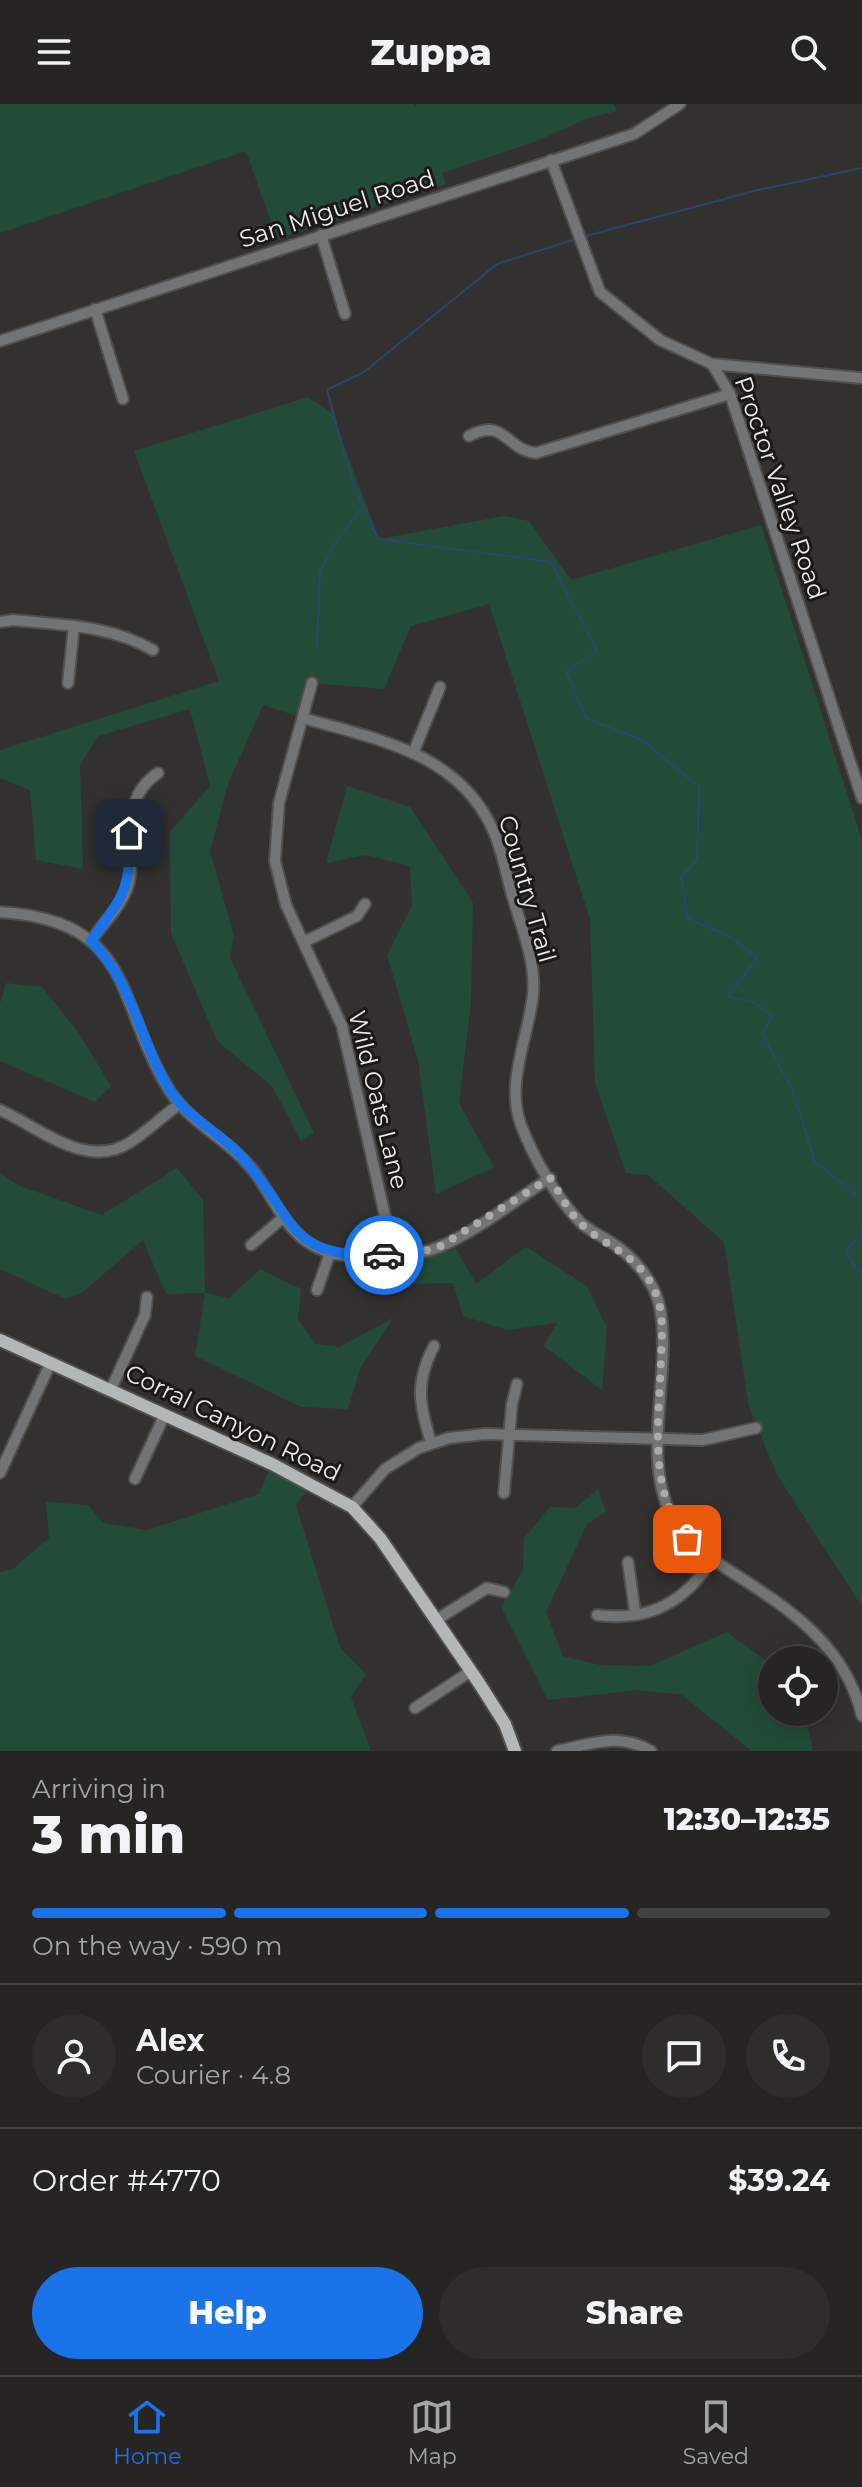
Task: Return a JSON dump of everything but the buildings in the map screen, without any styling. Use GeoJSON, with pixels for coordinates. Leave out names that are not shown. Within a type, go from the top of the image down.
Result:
{"type":"FeatureCollection","features":[{"type":"Feature","properties":{"kind":"main road","name":"Corral Canyon Road"},"geometry":{"type":"LineString","coordinates":[[0,1340],[315,1484],[352,1507],[380,1538],[500,1714],[515,1751]]}},
{"type":"Feature","properties":{"kind":"street","name":"San Miguel Road"},"geometry":{"type":"LineString","coordinates":[[0,341],[634,134],[680,104]]}},
{"type":"Feature","properties":{"kind":"street","name":"Proctor Valley Road"},"geometry":{"type":"LineString","coordinates":[[551,160],[592,278],[606,299],[660,340],[712,364],[730,394],[862,798]]}},
{"type":"Feature","properties":{"kind":"street"},"geometry":{"type":"LineString","coordinates":[[321,235],[345,314]]}},
{"type":"Feature","properties":{"kind":"street"},"geometry":{"type":"LineString","coordinates":[[95,309],[123,399]]}},
{"type":"Feature","properties":{"kind":"street"},"geometry":{"type":"LineString","coordinates":[[712,364],[862,378]]}},
{"type":"Feature","properties":{"kind":"street"},"geometry":{"type":"LineString","coordinates":[[469,436],[484,428],[494,428],[525,452],[536,453],[730,394]]}},
{"type":"Feature","properties":{"kind":"street"},"geometry":{"type":"LineString","coordinates":[[0,622],[13,620],[74,626],[127,635],[153,650]]}},
{"type":"Feature","properties":{"kind":"street"},"geometry":{"type":"LineString","coordinates":[[68,683],[74,626]]}},
{"type":"Feature","properties":{"kind":"street","name":"Wild Oats Lane"},"geometry":{"type":"LineString","coordinates":[[312,683],[279,803],[274,850],[282,895],[342,1026],[385,1216],[386,1255]]}},
{"type":"Feature","properties":{"kind":"street"},"geometry":{"type":"LineString","coordinates":[[414,751],[440,687]]}},
{"type":"Feature","properties":{"kind":"street","name":"Country Trail"},"geometry":{"type":"LineString","coordinates":[[303,718],[414,751],[461,783],[482,809],[495,834],[525,939],[533,988],[518,1069],[517,1113],[532,1149],[582,1225],[616,1245],[644,1273],[655,1291],[662,1324],[659,1474],[670,1514],[687,1539],[798,1615],[817,1633],[841,1665],[862,1716]]}},
{"type":"Feature","properties":{"kind":"street"},"geometry":{"type":"LineString","coordinates":[[91,941],[125,895],[130,876],[132,812],[146,781],[158,773]]}},
{"type":"Feature","properties":{"kind":"street"},"geometry":{"type":"LineString","coordinates":[[304,942],[357,916],[365,904]]}},
{"type":"Feature","properties":{"kind":"street"},"geometry":{"type":"LineString","coordinates":[[0,912],[44,917],[91,941],[117,970],[164,1080],[180,1104],[241,1155],[284,1217],[303,1238],[330,1253],[350,1257],[439,1247],[550,1178]]}},
{"type":"Feature","properties":{"kind":"street"},"geometry":{"type":"LineString","coordinates":[[0,1110],[66,1145],[98,1151],[129,1143],[180,1104]]}},
{"type":"Feature","properties":{"kind":"street"},"geometry":{"type":"LineString","coordinates":[[251,1245],[284,1217]]}},
{"type":"Feature","properties":{"kind":"street"},"geometry":{"type":"LineString","coordinates":[[317,1290],[330,1253]]}},
{"type":"Feature","properties":{"kind":"street"},"geometry":{"type":"LineString","coordinates":[[111,1389],[145,1315],[147,1297]]}},
{"type":"Feature","properties":{"kind":"street"},"geometry":{"type":"LineString","coordinates":[[431,1443],[419,1390],[422,1368],[434,1346]]}},
{"type":"Feature","properties":{"kind":"street"},"geometry":{"type":"LineString","coordinates":[[0,1473],[51,1362]]}},
{"type":"Feature","properties":{"kind":"street"},"geometry":{"type":"LineString","coordinates":[[504,1493],[517,1384]]}},
{"type":"Feature","properties":{"kind":"street"},"geometry":{"type":"LineString","coordinates":[[135,1479],[165,1414]]}},
{"type":"Feature","properties":{"kind":"street"},"geometry":{"type":"LineString","coordinates":[[352,1507],[385,1469],[431,1443],[465,1435],[720,1439],[756,1428]]}},
{"type":"Feature","properties":{"kind":"street"},"geometry":{"type":"LineString","coordinates":[[597,1615],[611,1617],[668,1606],[698,1583],[712,1559]]}},
{"type":"Feature","properties":{"kind":"street"},"geometry":{"type":"LineString","coordinates":[[628,1562],[635,1612]]}},
{"type":"Feature","properties":{"kind":"street"},"geometry":{"type":"LineString","coordinates":[[436,1620],[487,1588],[504,1592]]}},
{"type":"Feature","properties":{"kind":"street"},"geometry":{"type":"LineString","coordinates":[[415,1708],[471,1671]]}},
{"type":"Feature","properties":{"kind":"street"},"geometry":{"type":"LineString","coordinates":[[557,1751],[616,1739],[633,1741],[651,1751]]}},
{"type":"Feature","properties":{"kind":"green space"},"geometry":{"type":"Polygon","coordinates":[[[0,104],[414,104],[415,107],[417,104],[614,104],[617,111],[588,118],[537,141],[442,173],[446,184],[277,239],[246,151],[0,233],[0,104]]]}},
{"type":"Feature","properties":{"kind":"green space"},"geometry":{"type":"Polygon","coordinates":[[[308,397],[332,413],[379,539],[504,516],[529,521],[571,580],[761,525],[862,840],[862,1606],[777,1475],[749,1407],[724,1242],[648,1175],[626,1173],[595,1083],[590,919],[489,604],[411,626],[384,689],[312,683],[303,718],[263,705],[228,784],[210,851],[234,936],[230,958],[314,1133],[301,1141],[272,1086],[217,1041],[171,933],[170,832],[210,786],[190,709],[98,736],[80,765],[83,869],[36,860],[30,790],[0,778],[0,750],[219,681],[134,451],[308,397]]]}},
{"type":"Feature","properties":{"kind":"green space"},"geometry":{"type":"Polygon","coordinates":[[[347,786],[410,807],[473,903],[471,1003],[459,1103],[494,1167],[436,1194],[418,1060],[387,955],[412,905],[410,866],[365,855],[326,863],[347,786]]]}},
{"type":"Feature","properties":{"kind":"green space"},"geometry":{"type":"Polygon","coordinates":[[[6,983],[42,987],[78,1032],[111,1086],[95,1102],[0,1061],[0,1003],[6,983]]]}},
{"type":"Feature","properties":{"kind":"green space"},"geometry":{"type":"Polygon","coordinates":[[[177,1168],[203,1200],[205,1293],[166,1294],[143,1240],[83,1292],[66,1299],[0,1269],[0,1173],[20,1186],[102,1215],[177,1168]]]}},
{"type":"Feature","properties":{"kind":"green space"},"geometry":{"type":"Polygon","coordinates":[[[526,1247],[587,1286],[607,1328],[602,1390],[544,1346],[557,1323],[508,1330],[463,1316],[453,1283],[410,1284],[406,1262],[456,1249],[476,1284],[526,1247]]]}},
{"type":"Feature","properties":{"kind":"green space"},"geometry":{"type":"Polygon","coordinates":[[[260,1269],[301,1289],[298,1320],[316,1344],[339,1347],[393,1318],[360,1369],[348,1409],[301,1407],[195,1356],[205,1293],[229,1298],[260,1269]]]}},
{"type":"Feature","properties":{"kind":"green space"},"geometry":{"type":"Polygon","coordinates":[[[272,1464],[312,1483],[296,1505],[340,1648],[366,1674],[351,1697],[371,1751],[0,1751],[0,1572],[13,1569],[49,1538],[46,1502],[88,1505],[103,1523],[147,1530],[259,1494],[272,1464]]]}},
{"type":"Feature","properties":{"kind":"green space"},"geometry":{"type":"Polygon","coordinates":[[[598,1489],[606,1512],[587,1524],[546,1612],[563,1656],[600,1665],[650,1666],[727,1632],[758,1655],[758,1726],[806,1726],[813,1751],[752,1751],[682,1695],[637,1690],[548,1700],[501,1607],[523,1570],[524,1538],[550,1507],[575,1508],[598,1489]]]}},
{"type":"Feature","properties":{"kind":"waterway"},"geometry":{"type":"LineString","coordinates":[[582,237],[758,190],[862,168]]}},
{"type":"Feature","properties":{"kind":"waterway"},"geometry":{"type":"LineString","coordinates":[[576,239],[497,264],[364,372],[327,390],[348,466],[361,504],[379,539],[551,562],[597,651],[566,672],[586,718],[642,740],[699,787],[697,860],[681,877],[688,919],[729,936],[757,958],[728,997],[754,1002],[772,1016],[762,1034],[793,1091],[815,1162],[862,1199]]}},
{"type":"Feature","properties":{"kind":"waterway"},"geometry":{"type":"LineString","coordinates":[[317,649],[320,572],[336,542],[362,507]]}},
{"type":"Feature","properties":{"kind":"waterway"},"geometry":{"type":"LineString","coordinates":[[862,1231],[846,1251],[862,1279]]}},
{"type":"Feature","properties":{"kind":"way so far"},"geometry":{"type":"LineString","coordinates":[[384,1255],[439,1247],[550,1178],[582,1225],[616,1245],[640,1268],[653,1286],[662,1324],[659,1474],[670,1514],[687,1539]]}},
{"type":"Feature","properties":{"kind":"route"},"geometry":{"type":"LineString","coordinates":[[129,833],[130,876],[125,895],[91,941],[117,970],[169,1089],[193,1118],[241,1155],[284,1217],[303,1238],[315,1247],[336,1255],[384,1255]]}}]}
